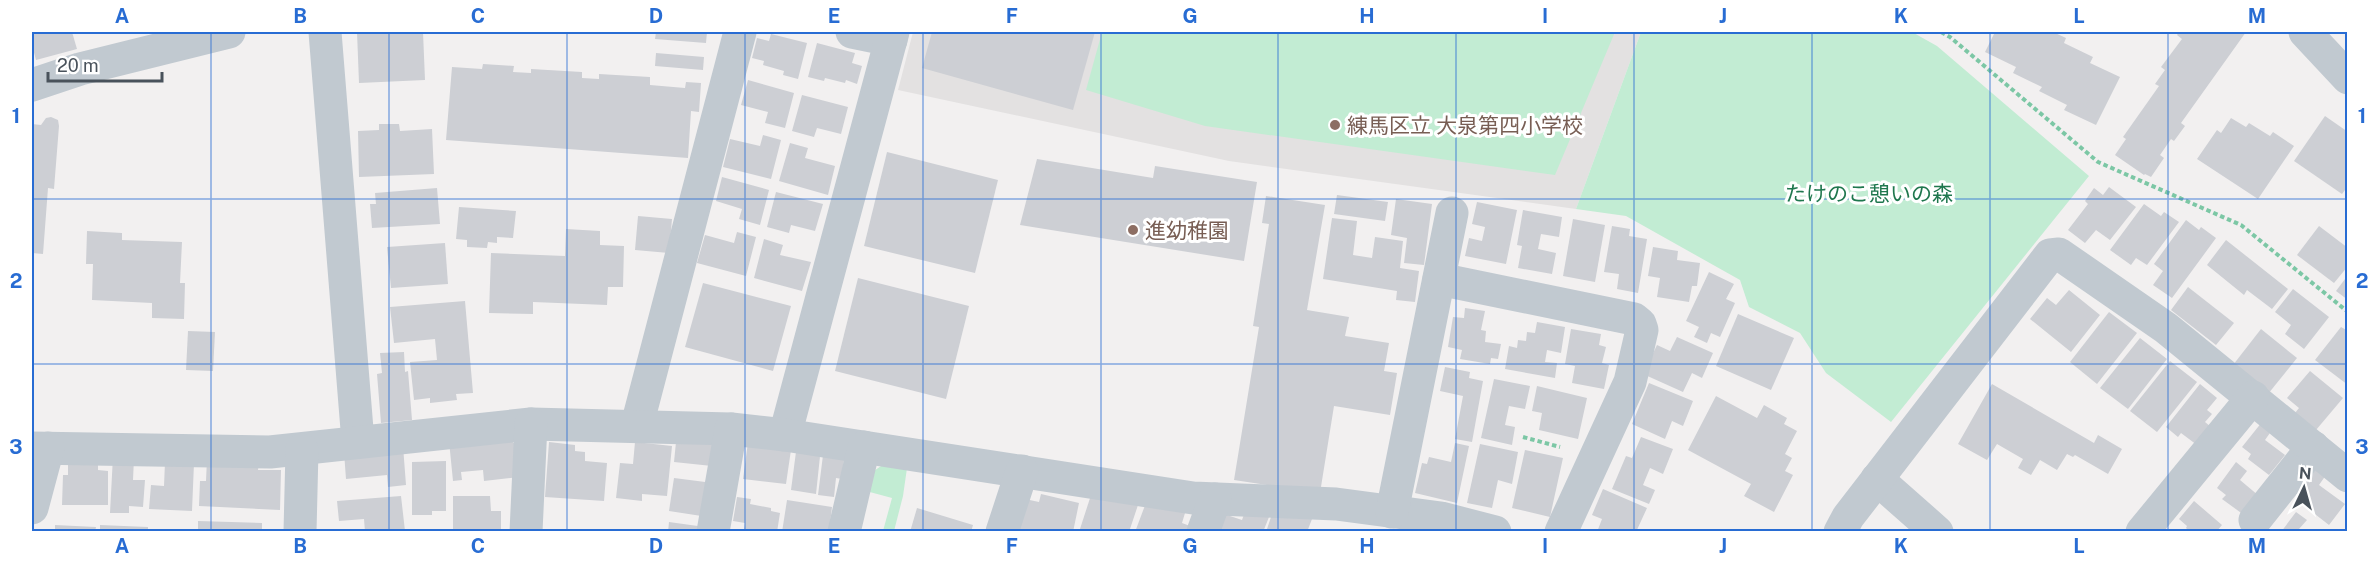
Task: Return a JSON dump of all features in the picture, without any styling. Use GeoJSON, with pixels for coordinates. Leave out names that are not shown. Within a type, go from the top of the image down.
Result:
{"type":"FeatureCollection","features":[{"type":"Feature","properties":{"kind":"street"},"geometry":{"type":"LineString","coordinates":[[32,85],[80,69],[229,32]]}},
{"type":"Feature","properties":{"kind":"street"},"geometry":{"type":"LineString","coordinates":[[326,32],[358,442]]}},
{"type":"Feature","properties":{"kind":"street"},"geometry":{"type":"LineString","coordinates":[[637,425],[740,32]]}},
{"type":"Feature","properties":{"kind":"street"},"geometry":{"type":"LineString","coordinates":[[785,435],[892,36],[852,32]]}},
{"type":"Feature","properties":{"kind":"street"},"geometry":{"type":"LineString","coordinates":[[2305,32],[2348,78]]}},
{"type":"Feature","properties":{"kind":"street"},"geometry":{"type":"LineString","coordinates":[[1392,512],[1452,213]]}},
{"type":"Feature","properties":{"kind":"street"},"geometry":{"type":"LineString","coordinates":[[1840,531],[1848,517],[2050,255],[2054,254],[2059,254],[2166,328],[2348,476]]}},
{"type":"Feature","properties":{"kind":"street"},"geometry":{"type":"LineString","coordinates":[[1439,279],[1634,319],[1640,324],[1642,330],[1630,382],[1561,531]]}},
{"type":"Feature","properties":{"kind":"street"},"geometry":{"type":"LineString","coordinates":[[2142,531],[2253,397]]}},
{"type":"Feature","properties":{"kind":"street"},"geometry":{"type":"LineString","coordinates":[[526,531],[531,424]]}},
{"type":"Feature","properties":{"kind":"street"},"geometry":{"type":"LineString","coordinates":[[32,508],[40,448],[270,452],[531,424],[637,425],[731,429],[785,435],[1331,518],[1392,512],[1441,518],[1495,531]]}},
{"type":"Feature","properties":{"kind":"street"},"geometry":{"type":"LineString","coordinates":[[713,531],[731,429]]}},
{"type":"Feature","properties":{"kind":"street"},"geometry":{"type":"LineString","coordinates":[[844,531],[864,447]]}},
{"type":"Feature","properties":{"kind":"street"},"geometry":{"type":"LineString","coordinates":[[2255,520],[2313,447]]}},
{"type":"Feature","properties":{"kind":"street"},"geometry":{"type":"LineString","coordinates":[[300,531],[302,450]]}},
{"type":"Feature","properties":{"kind":"street"},"geometry":{"type":"LineString","coordinates":[[1002,531],[1022,471]]}},
{"type":"Feature","properties":{"kind":"street"},"geometry":{"type":"LineString","coordinates":[[1877,479],[1937,531]]}},
{"type":"Feature","properties":{"kind":"street"},"geometry":{"type":"LineString","coordinates":[[1203,531],[1215,499]]}},
{"type":"Feature","properties":{"kind":"path"},"geometry":{"type":"LineString","coordinates":[[1941,32],[1950,37],[2098,162],[2241,225],[2348,312]]}},
{"type":"Feature","properties":{"kind":"shaded area","name":"練馬区立 大泉第四小学校"},"geometry":{"type":"Polygon","coordinates":[[[913,32],[1641,32],[1576,209],[1229,161],[898,90],[913,32]]]}},
{"type":"Feature","properties":{"kind":"green space","name":"練馬区立 大泉第四小学校"},"geometry":{"type":"Polygon","coordinates":[[[1102,32],[1615,32],[1555,175],[1205,126],[1086,90],[1102,32]]]}},
{"type":"Feature","properties":{"kind":"green space","name":"たけのこ憩いの森"},"geometry":{"type":"Polygon","coordinates":[[[1641,32],[1912,32],[1937,46],[2089,176],[1891,422],[1826,373],[1800,333],[1749,307],[1740,280],[1626,216],[1576,209],[1641,32]]]}},
{"type":"Feature","properties":{"kind":"green space"},"geometry":{"type":"Polygon","coordinates":[[[884,464],[907,468],[894,531],[883,531],[892,498],[866,491],[871,473],[884,464]]]}},
{"type":"Feature","properties":{"kind":"building"},"geometry":{"type":"Polygon","coordinates":[[[32,32],[72,32],[77,49],[36,60],[32,45],[32,32]]]}},
{"type":"Feature","properties":{"kind":"building"},"geometry":{"type":"Polygon","coordinates":[[[357,32],[423,32],[425,80],[359,83],[357,32]]]}},
{"type":"Feature","properties":{"kind":"building"},"geometry":{"type":"Polygon","coordinates":[[[656,32],[707,32],[706,43],[655,39],[656,32]]]}},
{"type":"Feature","properties":{"kind":"building"},"geometry":{"type":"Polygon","coordinates":[[[932,32],[1095,32],[1073,110],[922,68],[932,32]]]}},
{"type":"Feature","properties":{"kind":"building"},"geometry":{"type":"Polygon","coordinates":[[[1995,32],[2053,32],[2066,38],[2064,43],[2093,57],[2090,63],[2120,77],[2096,125],[2064,110],[2067,105],[2039,91],[2042,87],[2013,73],[2016,67],[1985,52],[1995,32]]]}},
{"type":"Feature","properties":{"kind":"building"},"geometry":{"type":"Polygon","coordinates":[[[2179,32],[2246,32],[2181,123],[2185,126],[2174,141],[2171,139],[2160,155],[2164,158],[2151,177],[2144,175],[2115,155],[2126,139],[2123,137],[2159,86],[2155,84],[2165,70],[2161,67],[2182,39],[2177,35],[2179,32]]]}},
{"type":"Feature","properties":{"kind":"building"},"geometry":{"type":"Polygon","coordinates":[[[771,34],[807,43],[798,79],[783,75],[784,71],[763,65],[764,61],[752,58],[757,38],[769,41],[771,34]]]}},
{"type":"Feature","properties":{"kind":"building"},"geometry":{"type":"Polygon","coordinates":[[[817,43],[855,53],[852,63],[862,66],[857,84],[846,80],[845,83],[808,77],[817,43]]]}},
{"type":"Feature","properties":{"kind":"building"},"geometry":{"type":"Polygon","coordinates":[[[656,53],[704,57],[703,70],[655,66],[656,53]]]}},
{"type":"Feature","properties":{"kind":"building"},"geometry":{"type":"Polygon","coordinates":[[[483,64],[514,66],[513,72],[531,73],[531,69],[582,72],[582,78],[599,79],[599,74],[650,77],[650,85],[685,88],[686,82],[701,83],[699,112],[691,111],[688,158],[446,140],[452,67],[482,69],[483,64]]]}},
{"type":"Feature","properties":{"kind":"building"},"geometry":{"type":"Polygon","coordinates":[[[748,80],[794,93],[785,128],[765,123],[768,112],[741,105],[748,80]]]}},
{"type":"Feature","properties":{"kind":"building"},"geometry":{"type":"Polygon","coordinates":[[[802,95],[848,107],[841,134],[817,128],[814,137],[792,131],[802,95]]]}},
{"type":"Feature","properties":{"kind":"building"},"geometry":{"type":"Polygon","coordinates":[[[2325,116],[2348,132],[2348,186],[2342,194],[2294,161],[2325,116]]]}},
{"type":"Feature","properties":{"kind":"building"},"geometry":{"type":"Polygon","coordinates":[[[51,117],[58,120],[59,126],[54,189],[48,188],[43,254],[32,253],[32,124],[41,125],[46,118],[51,117]]]}},
{"type":"Feature","properties":{"kind":"building"},"geometry":{"type":"Polygon","coordinates":[[[2231,118],[2246,127],[2249,123],[2270,136],[2273,132],[2294,146],[2258,199],[2197,159],[2217,130],[2221,133],[2231,118]]]}},
{"type":"Feature","properties":{"kind":"building"},"geometry":{"type":"Polygon","coordinates":[[[379,124],[399,124],[400,131],[432,129],[434,174],[359,177],[358,131],[379,130],[379,124]]]}},
{"type":"Feature","properties":{"kind":"building"},"geometry":{"type":"Polygon","coordinates":[[[763,135],[781,140],[771,179],[723,167],[730,139],[760,146],[763,135]]]}},
{"type":"Feature","properties":{"kind":"building"},"geometry":{"type":"Polygon","coordinates":[[[790,143],[808,148],[805,158],[835,166],[828,195],[779,181],[790,143]]]}},
{"type":"Feature","properties":{"kind":"building"},"geometry":{"type":"Polygon","coordinates":[[[887,152],[998,180],[975,273],[864,246],[887,152]]]}},
{"type":"Feature","properties":{"kind":"building"},"geometry":{"type":"Polygon","coordinates":[[[1037,159],[1153,178],[1155,166],[1257,182],[1244,261],[1020,225],[1037,159]]]}},
{"type":"Feature","properties":{"kind":"building"},"geometry":{"type":"Polygon","coordinates":[[[722,177],[769,190],[760,225],[739,219],[742,209],[716,201],[722,177]]]}},
{"type":"Feature","properties":{"kind":"building"},"geometry":{"type":"Polygon","coordinates":[[[2109,187],[2136,207],[2110,240],[2096,230],[2085,243],[2068,230],[2088,204],[2085,201],[2094,188],[2103,195],[2109,187]]]}},
{"type":"Feature","properties":{"kind":"building"},"geometry":{"type":"Polygon","coordinates":[[[437,188],[440,224],[372,228],[370,204],[376,204],[375,193],[437,188]]]}},
{"type":"Feature","properties":{"kind":"building"},"geometry":{"type":"Polygon","coordinates":[[[776,192],[823,204],[815,231],[791,225],[789,233],[767,227],[776,192]]]}},
{"type":"Feature","properties":{"kind":"building"},"geometry":{"type":"Polygon","coordinates":[[[1337,195],[1388,202],[1385,221],[1334,214],[1337,195]]]}},
{"type":"Feature","properties":{"kind":"building"},"geometry":{"type":"Polygon","coordinates":[[[1266,196],[1325,205],[1307,310],[1349,317],[1345,336],[1389,343],[1384,371],[1397,373],[1390,415],[1334,406],[1320,493],[1234,480],[1259,327],[1253,326],[1269,224],[1262,223],[1266,196]]]}},
{"type":"Feature","properties":{"kind":"building"},"geometry":{"type":"Polygon","coordinates":[[[1396,199],[1432,204],[1424,265],[1404,263],[1407,238],[1391,235],[1396,199]]]}},
{"type":"Feature","properties":{"kind":"building"},"geometry":{"type":"Polygon","coordinates":[[[1477,202],[1517,210],[1506,264],[1465,256],[1469,238],[1482,241],[1485,227],[1472,224],[1477,202]]]}},
{"type":"Feature","properties":{"kind":"building"},"geometry":{"type":"Polygon","coordinates":[[[2144,204],[2161,216],[2164,212],[2179,222],[2147,265],[2136,258],[2131,265],[2110,250],[2144,204]]]}},
{"type":"Feature","properties":{"kind":"building"},"geometry":{"type":"Polygon","coordinates":[[[459,207],[516,211],[513,238],[497,237],[497,243],[488,242],[487,248],[467,247],[467,240],[456,239],[459,207]]]}},
{"type":"Feature","properties":{"kind":"building"},"geometry":{"type":"Polygon","coordinates":[[[1523,210],[1562,217],[1559,237],[1541,234],[1538,249],[1556,253],[1552,274],[1518,268],[1522,246],[1517,245],[1523,210]]]}},
{"type":"Feature","properties":{"kind":"building"},"geometry":{"type":"Polygon","coordinates":[[[638,216],[672,219],[669,253],[635,250],[638,216]]]}},
{"type":"Feature","properties":{"kind":"building"},"geometry":{"type":"Polygon","coordinates":[[[1332,218],[1357,221],[1353,255],[1372,258],[1375,237],[1403,241],[1400,268],[1419,271],[1415,302],[1396,300],[1397,291],[1323,279],[1332,218]]]}},
{"type":"Feature","properties":{"kind":"building"},"geometry":{"type":"Polygon","coordinates":[[[1573,219],[1605,225],[1595,282],[1563,276],[1573,219]]]}},
{"type":"Feature","properties":{"kind":"building"},"geometry":{"type":"Polygon","coordinates":[[[2186,220],[2199,230],[2201,227],[2216,238],[2172,298],[2153,285],[2163,271],[2154,264],[2186,220]]]}},
{"type":"Feature","properties":{"kind":"building"},"geometry":{"type":"Polygon","coordinates":[[[1612,226],[1630,229],[1629,236],[1647,239],[1638,293],[1617,289],[1619,274],[1604,272],[1612,226]]]}},
{"type":"Feature","properties":{"kind":"building"},"geometry":{"type":"Polygon","coordinates":[[[2319,226],[2348,248],[2348,266],[2334,283],[2297,255],[2319,226]]]}},
{"type":"Feature","properties":{"kind":"building"},"geometry":{"type":"Polygon","coordinates":[[[566,229],[600,231],[600,245],[624,246],[623,287],[608,287],[607,305],[533,302],[533,314],[489,313],[491,253],[565,256],[566,229]]]}},
{"type":"Feature","properties":{"kind":"building"},"geometry":{"type":"Polygon","coordinates":[[[87,231],[122,233],[122,240],[182,242],[180,283],[185,283],[184,319],[152,318],[152,303],[92,300],[93,264],[86,264],[87,231]]]}},
{"type":"Feature","properties":{"kind":"building"},"geometry":{"type":"Polygon","coordinates":[[[737,232],[756,237],[746,276],[697,263],[705,235],[734,243],[737,232]]]}},
{"type":"Feature","properties":{"kind":"building"},"geometry":{"type":"Polygon","coordinates":[[[764,239],[783,245],[780,255],[811,262],[802,291],[754,278],[764,239]]]}},
{"type":"Feature","properties":{"kind":"building"},"geometry":{"type":"Polygon","coordinates":[[[2226,240],[2288,289],[2272,309],[2247,290],[2244,295],[2207,265],[2226,240]]]}},
{"type":"Feature","properties":{"kind":"building"},"geometry":{"type":"Polygon","coordinates":[[[445,243],[448,284],[391,288],[387,247],[445,243]]]}},
{"type":"Feature","properties":{"kind":"building"},"geometry":{"type":"Polygon","coordinates":[[[1653,247],[1678,251],[1677,260],[1700,263],[1697,286],[1692,286],[1689,302],[1657,297],[1660,278],[1648,276],[1653,247]]]}},
{"type":"Feature","properties":{"kind":"building"},"geometry":{"type":"Polygon","coordinates":[[[1709,272],[1734,284],[1726,299],[1735,303],[1720,337],[1711,333],[1707,343],[1694,337],[1699,327],[1686,321],[1709,272]]]}},
{"type":"Feature","properties":{"kind":"building"},"geometry":{"type":"Polygon","coordinates":[[[2348,275],[2348,300],[2336,291],[2348,275]]]}},
{"type":"Feature","properties":{"kind":"building"},"geometry":{"type":"Polygon","coordinates":[[[858,278],[969,306],[946,399],[835,371],[858,278]]]}},
{"type":"Feature","properties":{"kind":"building"},"geometry":{"type":"Polygon","coordinates":[[[703,283],[791,306],[773,371],[685,347],[703,283]]]}},
{"type":"Feature","properties":{"kind":"building"},"geometry":{"type":"Polygon","coordinates":[[[2188,287],[2234,323],[2216,345],[2171,310],[2188,287]]]}},
{"type":"Feature","properties":{"kind":"building"},"geometry":{"type":"Polygon","coordinates":[[[2293,289],[2329,317],[2304,349],[2285,334],[2291,325],[2275,312],[2293,289]]]}},
{"type":"Feature","properties":{"kind":"building"},"geometry":{"type":"Polygon","coordinates":[[[2069,290],[2100,315],[2071,352],[2030,319],[2047,298],[2056,305],[2069,290]]]}},
{"type":"Feature","properties":{"kind":"building"},"geometry":{"type":"Polygon","coordinates":[[[465,301],[473,393],[456,394],[457,400],[430,403],[430,398],[414,400],[410,362],[437,360],[435,339],[394,343],[390,307],[465,301]]]}},
{"type":"Feature","properties":{"kind":"building"},"geometry":{"type":"Polygon","coordinates":[[[1465,308],[1485,311],[1481,330],[1486,331],[1485,342],[1501,344],[1498,359],[1491,358],[1490,364],[1460,359],[1462,350],[1448,347],[1453,317],[1464,318],[1465,308]]]}},
{"type":"Feature","properties":{"kind":"building"},"geometry":{"type":"Polygon","coordinates":[[[2109,312],[2137,333],[2097,384],[2070,362],[2109,312]]]}},
{"type":"Feature","properties":{"kind":"building"},"geometry":{"type":"Polygon","coordinates":[[[1738,314],[1794,338],[1771,390],[1716,366],[1738,314]]]}},
{"type":"Feature","properties":{"kind":"building"},"geometry":{"type":"Polygon","coordinates":[[[1537,322],[1565,327],[1561,353],[1547,350],[1545,362],[1557,363],[1555,378],[1505,369],[1509,346],[1517,348],[1518,340],[1526,341],[1527,332],[1535,333],[1537,322]]]}},
{"type":"Feature","properties":{"kind":"building"},"geometry":{"type":"Polygon","coordinates":[[[2341,327],[2348,331],[2348,385],[2315,360],[2341,327]]]}},
{"type":"Feature","properties":{"kind":"building"},"geometry":{"type":"Polygon","coordinates":[[[1571,329],[1601,334],[1599,345],[1606,347],[1602,363],[1609,365],[1604,389],[1572,383],[1575,366],[1565,364],[1571,329]]]}},
{"type":"Feature","properties":{"kind":"building"},"geometry":{"type":"Polygon","coordinates":[[[2261,329],[2297,358],[2268,394],[2233,365],[2261,329]]]}},
{"type":"Feature","properties":{"kind":"building"},"geometry":{"type":"Polygon","coordinates":[[[188,331],[215,332],[213,371],[186,370],[188,331]]]}},
{"type":"Feature","properties":{"kind":"building"},"geometry":{"type":"Polygon","coordinates":[[[1677,337],[1713,353],[1702,378],[1692,373],[1683,392],[1643,374],[1657,345],[1670,351],[1677,337]]]}},
{"type":"Feature","properties":{"kind":"building"},"geometry":{"type":"Polygon","coordinates":[[[2140,338],[2167,359],[2128,409],[2100,388],[2140,338]]]}},
{"type":"Feature","properties":{"kind":"building"},"geometry":{"type":"Polygon","coordinates":[[[404,352],[412,420],[381,423],[377,374],[382,373],[380,353],[404,352]]]}},
{"type":"Feature","properties":{"kind":"building"},"geometry":{"type":"Polygon","coordinates":[[[2170,361],[2197,382],[2157,432],[2130,411],[2170,361]]]}},
{"type":"Feature","properties":{"kind":"building"},"geometry":{"type":"Polygon","coordinates":[[[1445,367],[1470,372],[1469,378],[1483,381],[1472,442],[1455,439],[1463,396],[1440,391],[1445,367]]]}},
{"type":"Feature","properties":{"kind":"building"},"geometry":{"type":"Polygon","coordinates":[[[2310,371],[2343,398],[2316,430],[2295,413],[2299,408],[2287,398],[2310,371]]]}},
{"type":"Feature","properties":{"kind":"building"},"geometry":{"type":"Polygon","coordinates":[[[1494,379],[1530,386],[1525,409],[1509,406],[1505,425],[1515,427],[1512,445],[1481,438],[1494,379]]]}},
{"type":"Feature","properties":{"kind":"building"},"geometry":{"type":"Polygon","coordinates":[[[1649,383],[1693,401],[1683,426],[1672,421],[1665,439],[1632,424],[1649,383]]]}},
{"type":"Feature","properties":{"kind":"building"},"geometry":{"type":"Polygon","coordinates":[[[1992,384],[2094,443],[2098,435],[2122,449],[2108,474],[2075,455],[2073,457],[2067,454],[2057,470],[2040,460],[2031,475],[2018,468],[2023,459],[1997,444],[1987,460],[1958,444],[1992,384]]]}},
{"type":"Feature","properties":{"kind":"building"},"geometry":{"type":"Polygon","coordinates":[[[2200,384],[2217,398],[2207,410],[2212,414],[2205,422],[2211,427],[2197,445],[2181,433],[2178,437],[2166,427],[2200,384]]]}},
{"type":"Feature","properties":{"kind":"building"},"geometry":{"type":"Polygon","coordinates":[[[1537,386],[1587,398],[1578,439],[1539,430],[1542,413],[1532,411],[1537,386]]]}},
{"type":"Feature","properties":{"kind":"building"},"geometry":{"type":"Polygon","coordinates":[[[1716,396],[1757,418],[1764,405],[1787,418],[1784,424],[1797,431],[1785,454],[1792,458],[1785,471],[1793,475],[1774,512],[1744,496],[1751,484],[1688,450],[1716,396]]]}},
{"type":"Feature","properties":{"kind":"building"},"geometry":{"type":"Polygon","coordinates":[[[2262,422],[2272,430],[2265,440],[2285,455],[2269,475],[2248,459],[2251,454],[2242,447],[2262,422]]]}},
{"type":"Feature","properties":{"kind":"building"},"geometry":{"type":"Polygon","coordinates":[[[677,432],[715,435],[712,466],[674,462],[677,432]]]}},
{"type":"Feature","properties":{"kind":"building"},"geometry":{"type":"Polygon","coordinates":[[[512,435],[513,443],[517,443],[520,477],[484,481],[483,470],[461,472],[462,480],[453,481],[449,441],[512,435]]]}},
{"type":"Feature","properties":{"kind":"building"},"geometry":{"type":"Polygon","coordinates":[[[1641,437],[1673,449],[1663,474],[1650,468],[1643,485],[1655,490],[1649,504],[1612,489],[1626,456],[1632,458],[1641,437]]]}},
{"type":"Feature","properties":{"kind":"building"},"geometry":{"type":"Polygon","coordinates":[[[549,442],[575,445],[575,451],[585,452],[585,461],[607,463],[604,501],[545,497],[549,442]]]}},
{"type":"Feature","properties":{"kind":"building"},"geometry":{"type":"Polygon","coordinates":[[[635,442],[672,446],[667,496],[642,494],[642,501],[616,498],[620,463],[633,464],[635,442]]]}},
{"type":"Feature","properties":{"kind":"building"},"geometry":{"type":"Polygon","coordinates":[[[748,442],[792,443],[786,484],[743,479],[748,442]]]}},
{"type":"Feature","properties":{"kind":"building"},"geometry":{"type":"Polygon","coordinates":[[[1455,443],[1469,446],[1457,503],[1415,493],[1422,463],[1427,464],[1429,457],[1451,462],[1455,443]]]}},
{"type":"Feature","properties":{"kind":"building"},"geometry":{"type":"Polygon","coordinates":[[[797,444],[821,447],[816,494],[791,490],[797,444]]]}},
{"type":"Feature","properties":{"kind":"building"},"geometry":{"type":"Polygon","coordinates":[[[1480,444],[1518,452],[1512,484],[1498,480],[1492,508],[1467,503],[1480,444]]]}},
{"type":"Feature","properties":{"kind":"building"},"geometry":{"type":"Polygon","coordinates":[[[403,446],[406,485],[388,487],[387,475],[346,479],[344,452],[403,446]]]}},
{"type":"Feature","properties":{"kind":"building"},"geometry":{"type":"Polygon","coordinates":[[[824,447],[845,451],[842,479],[836,478],[834,497],[818,495],[824,447]]]}},
{"type":"Feature","properties":{"kind":"building"},"geometry":{"type":"Polygon","coordinates":[[[1525,450],[1563,458],[1550,517],[1512,508],[1525,450]]]}},
{"type":"Feature","properties":{"kind":"building"},"geometry":{"type":"Polygon","coordinates":[[[113,456],[134,458],[133,480],[145,480],[143,507],[129,506],[129,513],[110,513],[113,456]]]}},
{"type":"Feature","properties":{"kind":"building"},"geometry":{"type":"Polygon","coordinates":[[[207,459],[259,461],[258,470],[281,470],[280,510],[199,506],[200,481],[206,481],[207,459]]]}},
{"type":"Feature","properties":{"kind":"building"},"geometry":{"type":"Polygon","coordinates":[[[446,461],[446,511],[432,511],[432,515],[412,515],[412,462],[446,461]]]}},
{"type":"Feature","properties":{"kind":"building"},"geometry":{"type":"Polygon","coordinates":[[[165,462],[194,463],[192,511],[149,509],[151,485],[164,486],[165,462]]]}},
{"type":"Feature","properties":{"kind":"building"},"geometry":{"type":"Polygon","coordinates":[[[2236,462],[2247,471],[2240,480],[2259,496],[2244,515],[2222,499],[2226,495],[2217,488],[2236,462]]]}},
{"type":"Feature","properties":{"kind":"building"},"geometry":{"type":"Polygon","coordinates":[[[68,463],[98,464],[98,470],[108,471],[108,505],[62,505],[63,475],[68,475],[68,463]]]}},
{"type":"Feature","properties":{"kind":"building"},"geometry":{"type":"Polygon","coordinates":[[[2316,467],[2326,475],[2319,485],[2345,504],[2329,525],[2302,504],[2305,500],[2296,493],[2316,467]]]}},
{"type":"Feature","properties":{"kind":"building"},"geometry":{"type":"Polygon","coordinates":[[[674,478],[713,483],[708,517],[669,511],[674,478]]]}},
{"type":"Feature","properties":{"kind":"building"},"geometry":{"type":"Polygon","coordinates":[[[1603,489],[1647,508],[1636,532],[1597,532],[1602,519],[1592,515],[1603,489]]]}},
{"type":"Feature","properties":{"kind":"building"},"geometry":{"type":"Polygon","coordinates":[[[1092,492],[1139,502],[1129,532],[1079,532],[1092,492]]]}},
{"type":"Feature","properties":{"kind":"building"},"geometry":{"type":"Polygon","coordinates":[[[1041,494],[1079,503],[1073,532],[1017,530],[1025,499],[1039,502],[1041,494]]]}},
{"type":"Feature","properties":{"kind":"building"},"geometry":{"type":"Polygon","coordinates":[[[401,496],[405,531],[365,532],[364,519],[339,521],[337,501],[401,496]]]}},
{"type":"Feature","properties":{"kind":"building"},"geometry":{"type":"Polygon","coordinates":[[[453,496],[490,496],[491,511],[501,511],[501,532],[453,532],[453,496]]]}},
{"type":"Feature","properties":{"kind":"building"},"geometry":{"type":"Polygon","coordinates":[[[737,497],[751,499],[750,504],[771,508],[771,511],[780,513],[777,532],[744,529],[745,523],[733,521],[737,497]]]}},
{"type":"Feature","properties":{"kind":"building"},"geometry":{"type":"Polygon","coordinates":[[[787,500],[832,507],[829,532],[782,532],[787,500]]]}},
{"type":"Feature","properties":{"kind":"building"},"geometry":{"type":"Polygon","coordinates":[[[1147,500],[1185,513],[1182,523],[1190,526],[1188,532],[1135,532],[1147,500]]]}},
{"type":"Feature","properties":{"kind":"building"},"geometry":{"type":"Polygon","coordinates":[[[2194,501],[2222,525],[2216,532],[2190,532],[2179,519],[2194,501]]]}},
{"type":"Feature","properties":{"kind":"building"},"geometry":{"type":"Polygon","coordinates":[[[917,508],[973,525],[971,532],[910,532],[917,508]]]}},
{"type":"Feature","properties":{"kind":"building"},"geometry":{"type":"Polygon","coordinates":[[[1274,508],[1312,519],[1307,532],[1266,532],[1274,508]]]}},
{"type":"Feature","properties":{"kind":"building"},"geometry":{"type":"Polygon","coordinates":[[[1246,509],[1269,517],[1263,532],[1217,532],[1224,514],[1242,520],[1246,509]]]}},
{"type":"Feature","properties":{"kind":"building"},"geometry":{"type":"Polygon","coordinates":[[[2296,512],[2307,520],[2299,529],[2302,532],[2281,532],[2296,512]]]}},
{"type":"Feature","properties":{"kind":"building"},"geometry":{"type":"Polygon","coordinates":[[[198,521],[262,523],[262,532],[198,532],[198,521]]]}},
{"type":"Feature","properties":{"kind":"building"},"geometry":{"type":"Polygon","coordinates":[[[669,522],[705,527],[705,532],[668,532],[669,522]]]}},
{"type":"Feature","properties":{"kind":"building"},"geometry":{"type":"Polygon","coordinates":[[[55,525],[96,527],[95,532],[55,532],[55,525]]]}},
{"type":"Feature","properties":{"kind":"building"},"geometry":{"type":"Polygon","coordinates":[[[100,525],[148,527],[148,532],[100,532],[100,525]]]}},
{"type":"Feature","properties":{"kind":"place","name":"練馬区立 大泉第四小学校"},"geometry":{"type":"Point","coordinates":[1335,125]}},
{"type":"Feature","properties":{"kind":"place","name":"進幼稚園"},"geometry":{"type":"Point","coordinates":[1133,230]}}]}
